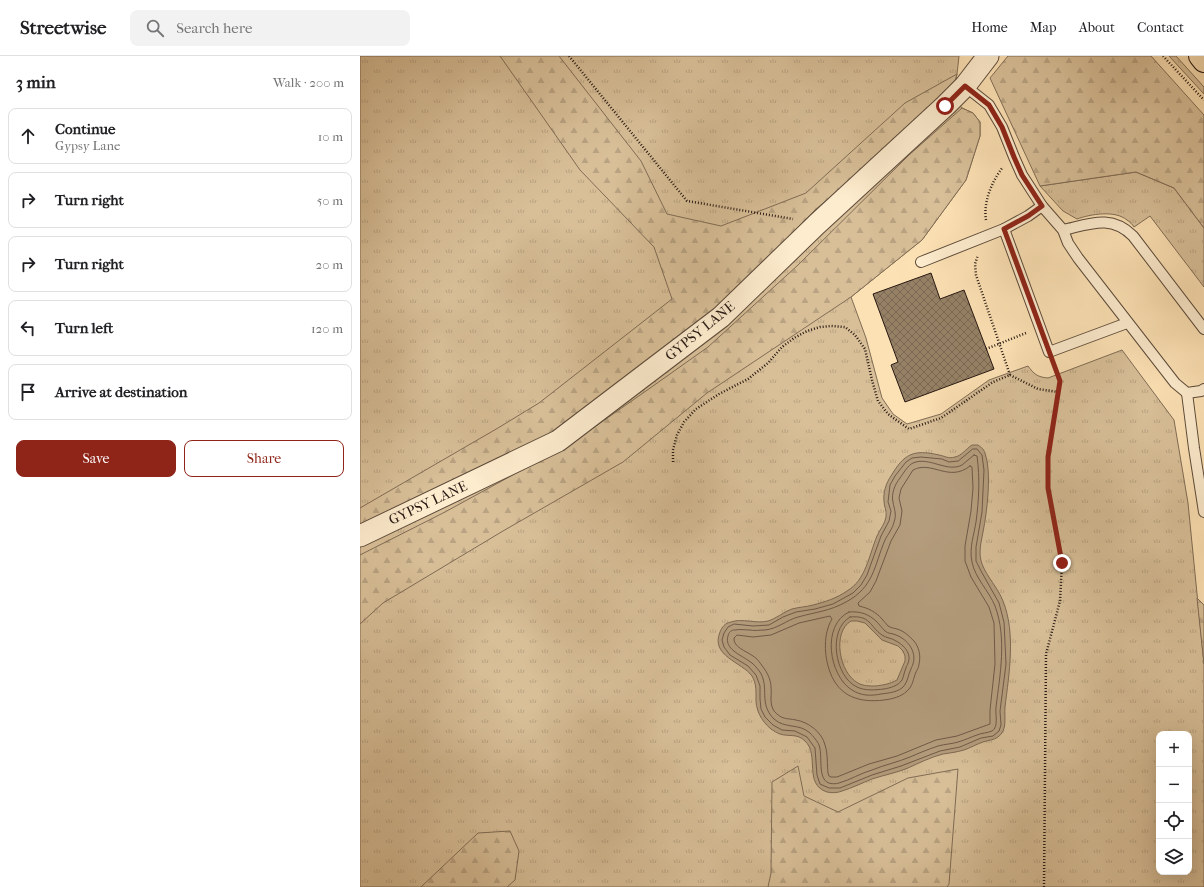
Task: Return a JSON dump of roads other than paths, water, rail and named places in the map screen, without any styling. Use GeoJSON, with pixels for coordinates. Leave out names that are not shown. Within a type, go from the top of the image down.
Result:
{"type":"FeatureCollection","features":[{"type":"Feature","properties":{"kind":"highway"},"geometry":{"type":"LineString","coordinates":[[1200,56],[1204,61]]}},
{"type":"Feature","properties":{"kind":"street","name":"GYPSY LANE"},"geometry":{"type":"LineString","coordinates":[[360,536],[558,441],[721,317],[817,224],[945,106],[965,86],[988,56]]}},
{"type":"Feature","properties":{"kind":"lane"},"geometry":{"type":"LineString","coordinates":[[965,86],[989,105],[1002,127],[1022,175],[1042,206],[1063,230],[1068,243],[1078,258],[1175,383],[1187,393],[1204,512]]}},
{"type":"Feature","properties":{"kind":"lane"},"geometry":{"type":"LineString","coordinates":[[921,262],[1004,229],[1028,216],[1042,206]]}},
{"type":"Feature","properties":{"kind":"lane"},"geometry":{"type":"LineString","coordinates":[[1063,230],[1100,222],[1118,224],[1126,228],[1204,330]]}},
{"type":"Feature","properties":{"kind":"lane"},"geometry":{"type":"LineString","coordinates":[[1004,229],[1049,352],[1127,323]]}},
{"type":"Feature","properties":{"kind":"lane"},"geometry":{"type":"LineString","coordinates":[[1187,393],[1201,391],[1204,389]]}},
{"type":"Feature","properties":{"kind":"water"},"geometry":{"type":"Polygon","coordinates":[[[972,445],[978,445],[984,450],[988,471],[986,514],[980,556],[984,569],[1003,601],[1009,626],[1010,654],[1005,723],[1003,731],[996,738],[964,750],[934,757],[904,770],[872,779],[840,792],[827,792],[820,788],[816,783],[813,776],[811,754],[805,741],[799,737],[777,733],[767,726],[758,710],[756,701],[756,686],[752,676],[723,653],[719,647],[718,640],[720,632],[727,623],[735,621],[768,621],[792,609],[831,600],[853,586],[863,574],[877,536],[885,522],[885,488],[889,479],[900,463],[905,458],[916,453],[930,453],[953,458],[961,454],[972,445]],[[851,621],[845,626],[841,634],[840,652],[846,671],[851,678],[864,685],[876,686],[897,680],[905,661],[903,651],[898,646],[882,640],[865,623],[851,621]]]}}]}
